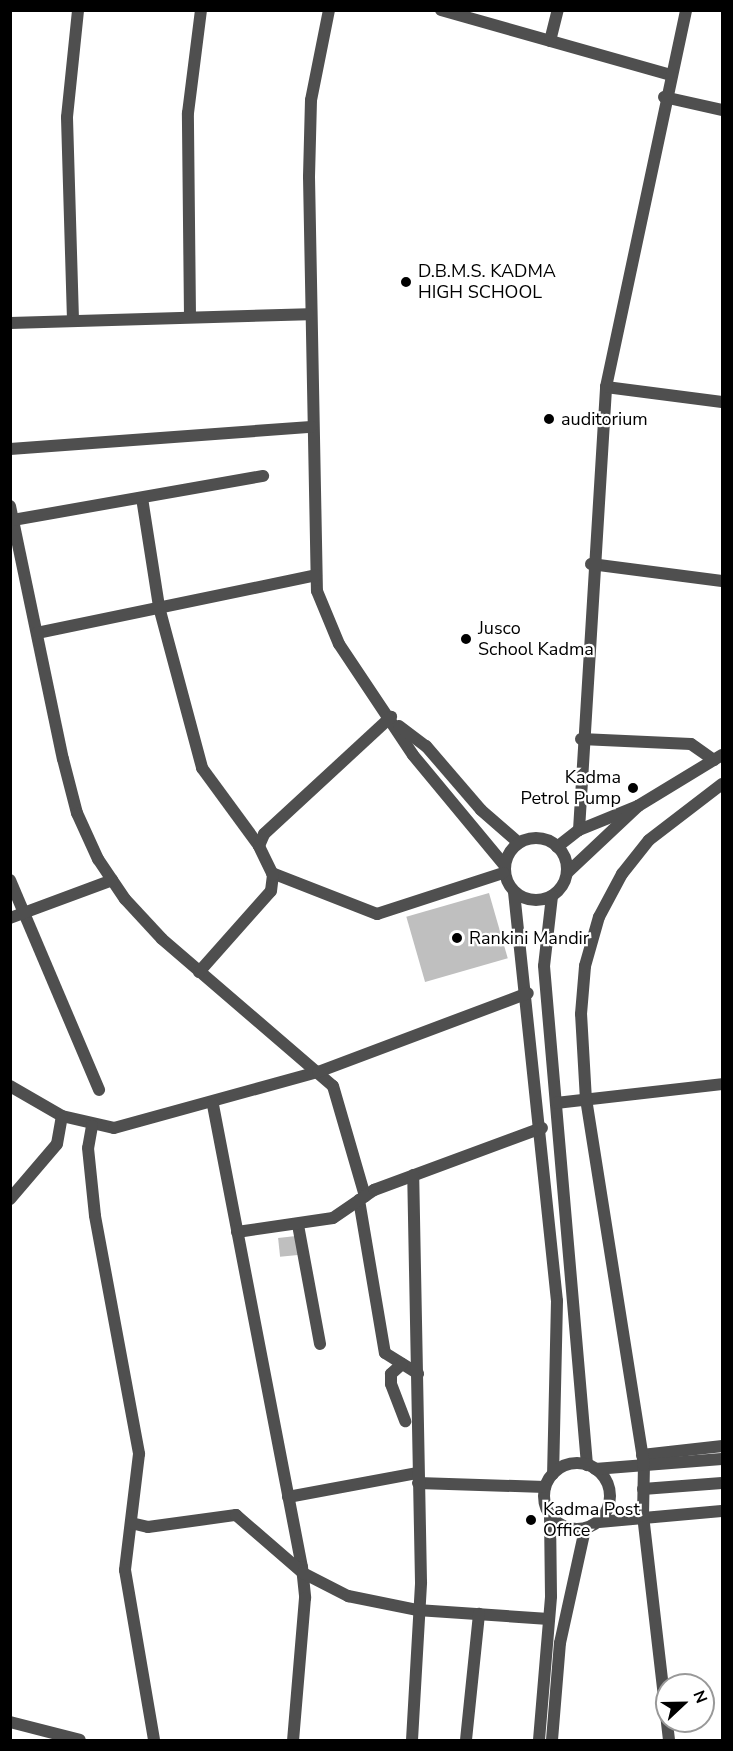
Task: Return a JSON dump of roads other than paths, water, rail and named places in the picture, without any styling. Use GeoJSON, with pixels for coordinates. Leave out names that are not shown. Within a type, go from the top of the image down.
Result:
{"type":"FeatureCollection","features":[{"type":"Feature","properties":{"kind":"street"},"geometry":{"type":"LineString","coordinates":[[73,320],[67,117],[78,10]]}},
{"type":"Feature","properties":{"kind":"street"},"geometry":{"type":"LineString","coordinates":[[190,317],[188,113],[201,10]]}},
{"type":"Feature","properties":{"kind":"street"},"geometry":{"type":"LineString","coordinates":[[441,10],[670,75]]}},
{"type":"Feature","properties":{"kind":"street"},"geometry":{"type":"LineString","coordinates":[[550,41],[558,10]]}},
{"type":"Feature","properties":{"kind":"street"},"geometry":{"type":"LineString","coordinates":[[579,830],[581,740],[591,564],[606,387],[664,97],[686,10]]}},
{"type":"Feature","properties":{"kind":"street"},"geometry":{"type":"LineString","coordinates":[[327,11],[311,100],[308,314],[316,575],[324,614],[339,644],[393,720],[413,755],[504,870],[514,892],[528,993],[557,1301],[552,1474],[545,1487],[550,1516],[549,1619],[539,1740]]}},
{"type":"Feature","properties":{"kind":"street"},"geometry":{"type":"LineString","coordinates":[[664,97],[723,110]]}},
{"type":"Feature","properties":{"kind":"street"},"geometry":{"type":"LineString","coordinates":[[10,323],[308,314]]}},
{"type":"Feature","properties":{"kind":"street"},"geometry":{"type":"LineString","coordinates":[[606,387],[723,402]]}},
{"type":"Feature","properties":{"kind":"street"},"geometry":{"type":"LineString","coordinates":[[10,449],[311,427]]}},
{"type":"Feature","properties":{"kind":"street"},"geometry":{"type":"LineString","coordinates":[[13,520],[263,476]]}},
{"type":"Feature","properties":{"kind":"street"},"geometry":{"type":"LineString","coordinates":[[142,498],[159,607],[202,768],[259,846],[272,873],[271,891],[199,972]]}},
{"type":"Feature","properties":{"kind":"street"},"geometry":{"type":"LineString","coordinates":[[10,506],[77,813],[112,880],[199,972],[318,1072],[337,1095],[362,1198],[385,1353],[418,1374]]}},
{"type":"Feature","properties":{"kind":"street"},"geometry":{"type":"LineString","coordinates":[[591,564],[723,581]]}},
{"type":"Feature","properties":{"kind":"street"},"geometry":{"type":"LineString","coordinates":[[37,633],[316,575]]}},
{"type":"Feature","properties":{"kind":"street"},"geometry":{"type":"LineString","coordinates":[[393,720],[426,746],[481,810],[519,843],[546,840],[557,847],[567,873]]}},
{"type":"Feature","properties":{"kind":"street"},"geometry":{"type":"LineString","coordinates":[[259,846],[264,834],[393,720]]}},
{"type":"Feature","properties":{"kind":"street"},"geometry":{"type":"LineString","coordinates":[[581,740],[691,744],[718,758]]}},
{"type":"Feature","properties":{"kind":"street"},"geometry":{"type":"LineString","coordinates":[[557,847],[579,830],[638,806],[718,758]]}},
{"type":"Feature","properties":{"kind":"street"},"geometry":{"type":"LineString","coordinates":[[669,1740],[643,1516],[643,1460],[586,1100],[581,1014],[585,966],[599,917],[648,840],[723,784]]}},
{"type":"Feature","properties":{"kind":"street"},"geometry":{"type":"LineString","coordinates":[[598,1522],[610,1494],[591,1467],[544,966],[552,896],[567,873],[638,806]]}},
{"type":"Feature","properties":{"kind":"street"},"geometry":{"type":"LineString","coordinates":[[272,873],[377,914],[504,870],[519,843]]}},
{"type":"Feature","properties":{"kind":"street"},"geometry":{"type":"LineString","coordinates":[[10,880],[99,1090]]}},
{"type":"Feature","properties":{"kind":"street"},"geometry":{"type":"LineString","coordinates":[[10,918],[112,880]]}},
{"type":"Feature","properties":{"kind":"street"},"geometry":{"type":"LineString","coordinates":[[514,892],[526,899],[552,896]]}},
{"type":"Feature","properties":{"kind":"street"},"geometry":{"type":"LineString","coordinates":[[10,1086],[62,1116],[92,1126],[114,1128],[213,1105],[318,1072],[528,993]]}},
{"type":"Feature","properties":{"kind":"street"},"geometry":{"type":"LineString","coordinates":[[556,1103],[723,1084]]}},
{"type":"Feature","properties":{"kind":"street"},"geometry":{"type":"LineString","coordinates":[[213,1105],[303,1573],[293,1740]]}},
{"type":"Feature","properties":{"kind":"street"},"geometry":{"type":"LineString","coordinates":[[10,1199],[57,1144],[62,1116]]}},
{"type":"Feature","properties":{"kind":"street"},"geometry":{"type":"LineString","coordinates":[[92,1126],[88,1148],[95,1216],[139,1454],[125,1570],[154,1740]]}},
{"type":"Feature","properties":{"kind":"street"},"geometry":{"type":"LineString","coordinates":[[237,1232],[298,1225],[333,1218],[362,1198],[413,1175],[542,1128]]}},
{"type":"Feature","properties":{"kind":"street"},"geometry":{"type":"LineString","coordinates":[[412,1740],[417,1610],[418,1478],[413,1175]]}},
{"type":"Feature","properties":{"kind":"street"},"geometry":{"type":"LineString","coordinates":[[298,1225],[320,1344]]}},
{"type":"Feature","properties":{"kind":"street"},"geometry":{"type":"LineString","coordinates":[[402,1364],[391,1374],[391,1384],[405,1421]]}},
{"type":"Feature","properties":{"kind":"street"},"geometry":{"type":"LineString","coordinates":[[552,1474],[569,1465],[591,1467],[723,1446]]}},
{"type":"Feature","properties":{"kind":"street"},"geometry":{"type":"LineString","coordinates":[[643,1460],[723,1459]]}},
{"type":"Feature","properties":{"kind":"street"},"geometry":{"type":"LineString","coordinates":[[288,1497],[418,1478],[545,1487]]}},
{"type":"Feature","properties":{"kind":"street"},"geometry":{"type":"LineString","coordinates":[[643,1489],[723,1483]]}},
{"type":"Feature","properties":{"kind":"street"},"geometry":{"type":"LineString","coordinates":[[550,1516],[560,1525],[585,1528],[598,1522],[643,1516],[723,1510]]}},
{"type":"Feature","properties":{"kind":"street"},"geometry":{"type":"LineString","coordinates":[[132,1523],[148,1527],[236,1515],[303,1573],[348,1596],[417,1610],[549,1619]]}},
{"type":"Feature","properties":{"kind":"street"},"geometry":{"type":"LineString","coordinates":[[552,1740],[560,1643],[585,1528]]}},
{"type":"Feature","properties":{"kind":"street"},"geometry":{"type":"LineString","coordinates":[[466,1740],[479,1614]]}},
{"type":"Feature","properties":{"kind":"street"},"geometry":{"type":"LineString","coordinates":[[10,1722],[80,1740]]}},
{"type":"Feature","properties":{"kind":"place","name":"D.B.M.S. KADMA HIGH SCHOOL"},"geometry":{"type":"Point","coordinates":[406,282]}},
{"type":"Feature","properties":{"kind":"place","name":"auditorium"},"geometry":{"type":"Point","coordinates":[549,419]}},
{"type":"Feature","properties":{"kind":"place","name":"Jusco School Kadma"},"geometry":{"type":"Point","coordinates":[466,639]}},
{"type":"Feature","properties":{"kind":"place","name":"Kadma Petrol Pump"},"geometry":{"type":"Point","coordinates":[633,788]}},
{"type":"Feature","properties":{"kind":"place","name":"Rankini Mandir"},"geometry":{"type":"Point","coordinates":[457,938]}},
{"type":"Feature","properties":{"kind":"place","name":"Kadma Post Office"},"geometry":{"type":"Point","coordinates":[531,1520]}}]}
